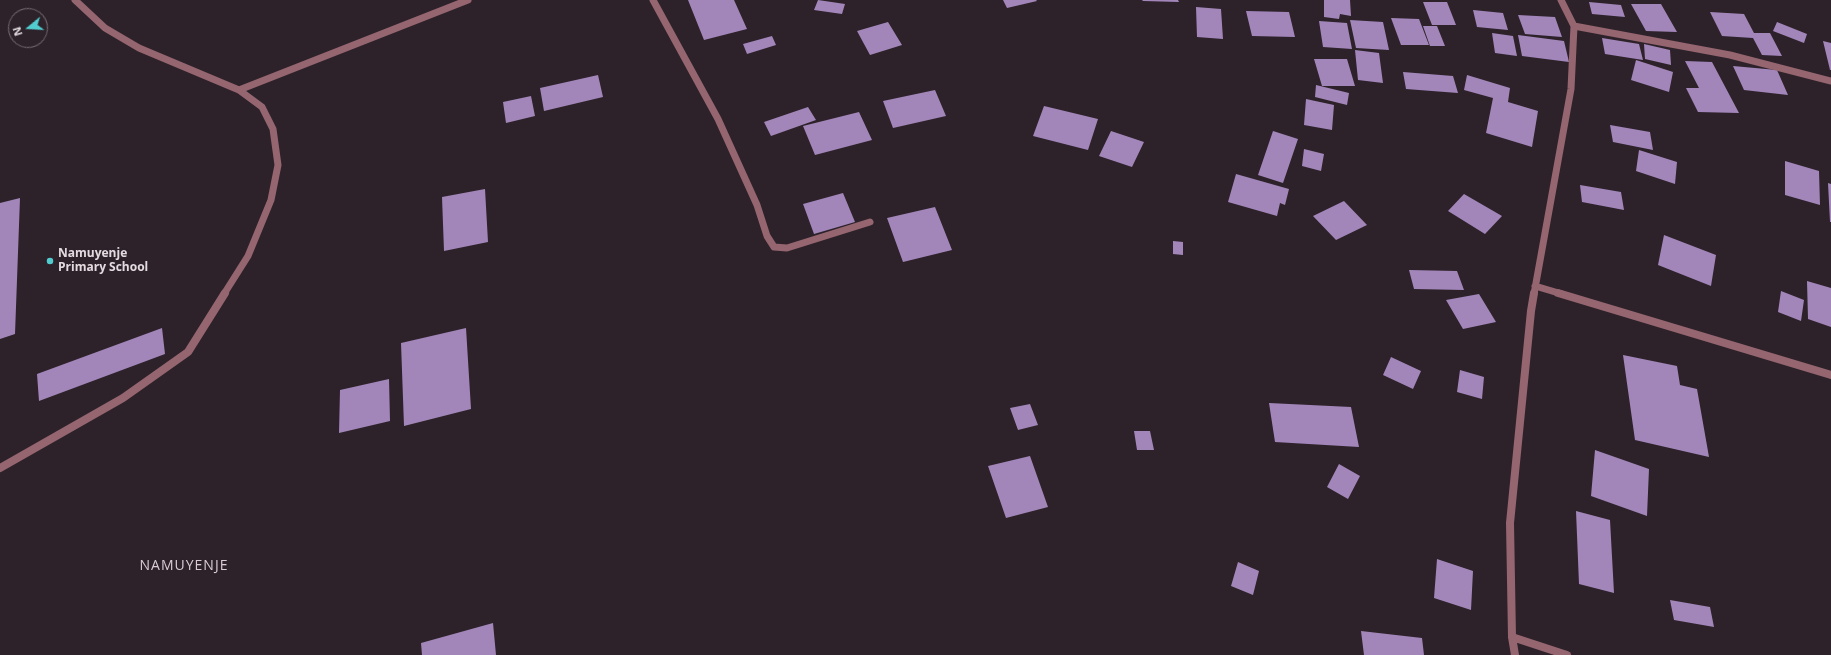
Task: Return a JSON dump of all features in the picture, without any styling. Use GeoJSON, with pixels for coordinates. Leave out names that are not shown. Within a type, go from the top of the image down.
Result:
{"type":"FeatureCollection","features":[{"type":"Feature","properties":{"kind":"street"},"geometry":{"type":"LineString","coordinates":[[0,468],[123,398],[188,352],[248,256],[271,200],[278,165],[273,129],[262,107],[239,90],[139,48],[105,28],[74,0]]}},
{"type":"Feature","properties":{"kind":"street"},"geometry":{"type":"LineString","coordinates":[[239,90],[468,0]]}},
{"type":"Feature","properties":{"kind":"street"},"geometry":{"type":"LineString","coordinates":[[653,0],[718,119],[757,205],[767,236],[774,247],[787,248],[870,222]]}},
{"type":"Feature","properties":{"kind":"street"},"geometry":{"type":"LineString","coordinates":[[1515,655],[1512,637],[1510,523],[1531,311],[1571,89],[1574,26],[1561,0]]}},
{"type":"Feature","properties":{"kind":"street"},"geometry":{"type":"LineString","coordinates":[[1574,26],[1730,55],[1831,81]]}},
{"type":"Feature","properties":{"kind":"street"},"geometry":{"type":"LineString","coordinates":[[1535,286],[1831,375]]}},
{"type":"Feature","properties":{"kind":"street"},"geometry":{"type":"LineString","coordinates":[[1512,637],[1567,655]]}},
{"type":"Feature","properties":{"kind":"building"},"geometry":{"type":"Polygon","coordinates":[[[688,0],[734,0],[747,29],[704,40],[688,0]]]}},
{"type":"Feature","properties":{"kind":"building"},"geometry":{"type":"Polygon","coordinates":[[[818,0],[845,4],[842,14],[814,10],[818,0]]]}},
{"type":"Feature","properties":{"kind":"building"},"geometry":{"type":"Polygon","coordinates":[[[1003,0],[1036,0],[1037,1],[1007,8],[1003,0]]]}},
{"type":"Feature","properties":{"kind":"building"},"geometry":{"type":"Polygon","coordinates":[[[1142,0],[1178,0],[1179,2],[1143,1],[1142,0]]]}},
{"type":"Feature","properties":{"kind":"building"},"geometry":{"type":"Polygon","coordinates":[[[1324,0],[1350,0],[1351,16],[1340,14],[1339,19],[1324,17],[1324,0]]]}},
{"type":"Feature","properties":{"kind":"building"},"geometry":{"type":"Polygon","coordinates":[[[1423,2],[1447,2],[1456,25],[1432,25],[1423,2]]]}},
{"type":"Feature","properties":{"kind":"building"},"geometry":{"type":"Polygon","coordinates":[[[1589,2],[1621,5],[1625,17],[1592,14],[1589,2]]]}},
{"type":"Feature","properties":{"kind":"building"},"geometry":{"type":"Polygon","coordinates":[[[1631,4],[1661,4],[1677,32],[1646,31],[1631,4]]]}},
{"type":"Feature","properties":{"kind":"building"},"geometry":{"type":"Polygon","coordinates":[[[1196,7],[1221,9],[1223,39],[1197,37],[1196,7]]]}},
{"type":"Feature","properties":{"kind":"building"},"geometry":{"type":"Polygon","coordinates":[[[1473,10],[1503,13],[1508,30],[1477,27],[1473,10]]]}},
{"type":"Feature","properties":{"kind":"building"},"geometry":{"type":"Polygon","coordinates":[[[1246,11],[1289,12],[1295,37],[1252,36],[1246,11]]]}},
{"type":"Feature","properties":{"kind":"building"},"geometry":{"type":"Polygon","coordinates":[[[1710,12],[1744,14],[1754,33],[1770,33],[1782,56],[1762,55],[1753,38],[1722,36],[1710,12]]]}},
{"type":"Feature","properties":{"kind":"building"},"geometry":{"type":"Polygon","coordinates":[[[1518,15],[1555,17],[1562,37],[1525,34],[1518,15]]]}},
{"type":"Feature","properties":{"kind":"building"},"geometry":{"type":"Polygon","coordinates":[[[1391,18],[1419,19],[1429,45],[1401,45],[1391,18]]]}},
{"type":"Feature","properties":{"kind":"building"},"geometry":{"type":"Polygon","coordinates":[[[1350,20],[1383,22],[1389,50],[1356,48],[1350,20]]]}},
{"type":"Feature","properties":{"kind":"building"},"geometry":{"type":"Polygon","coordinates":[[[1319,21],[1347,23],[1352,49],[1323,47],[1319,21]]]}},
{"type":"Feature","properties":{"kind":"building"},"geometry":{"type":"Polygon","coordinates":[[[888,22],[902,45],[870,55],[857,31],[888,22]]]}},
{"type":"Feature","properties":{"kind":"building"},"geometry":{"type":"Polygon","coordinates":[[[1777,22],[1807,34],[1804,43],[1773,31],[1777,22]]]}},
{"type":"Feature","properties":{"kind":"building"},"geometry":{"type":"Polygon","coordinates":[[[1423,26],[1437,26],[1445,46],[1430,46],[1423,26]]]}},
{"type":"Feature","properties":{"kind":"building"},"geometry":{"type":"Polygon","coordinates":[[[1492,33],[1513,36],[1517,56],[1495,53],[1492,33]]]}},
{"type":"Feature","properties":{"kind":"building"},"geometry":{"type":"Polygon","coordinates":[[[1518,35],[1564,41],[1569,62],[1522,56],[1518,35]]]}},
{"type":"Feature","properties":{"kind":"building"},"geometry":{"type":"Polygon","coordinates":[[[772,36],[776,45],[747,54],[743,44],[772,36]]]}},
{"type":"Feature","properties":{"kind":"building"},"geometry":{"type":"Polygon","coordinates":[[[1602,38],[1639,44],[1643,60],[1605,54],[1602,38]]]}},
{"type":"Feature","properties":{"kind":"building"},"geometry":{"type":"Polygon","coordinates":[[[1823,41],[1831,43],[1831,70],[1830,70],[1823,41]]]}},
{"type":"Feature","properties":{"kind":"building"},"geometry":{"type":"Polygon","coordinates":[[[1644,44],[1670,50],[1671,65],[1645,59],[1644,44]]]}},
{"type":"Feature","properties":{"kind":"building"},"geometry":{"type":"Polygon","coordinates":[[[1355,50],[1379,53],[1383,83],[1358,80],[1355,50]]]}},
{"type":"Feature","properties":{"kind":"building"},"geometry":{"type":"Polygon","coordinates":[[[1314,59],[1347,59],[1355,86],[1322,86],[1314,59]]]}},
{"type":"Feature","properties":{"kind":"building"},"geometry":{"type":"Polygon","coordinates":[[[1636,60],[1673,72],[1669,92],[1631,80],[1636,60]]]}},
{"type":"Feature","properties":{"kind":"building"},"geometry":{"type":"Polygon","coordinates":[[[1685,61],[1712,62],[1739,113],[1698,112],[1686,88],[1699,88],[1685,61]]]}},
{"type":"Feature","properties":{"kind":"building"},"geometry":{"type":"Polygon","coordinates":[[[1733,66],[1777,70],[1788,95],[1744,90],[1733,66]]]}},
{"type":"Feature","properties":{"kind":"building"},"geometry":{"type":"Polygon","coordinates":[[[1403,72],[1453,76],[1458,93],[1406,89],[1403,72]]]}},
{"type":"Feature","properties":{"kind":"building"},"geometry":{"type":"Polygon","coordinates":[[[598,75],[603,97],[544,111],[540,88],[598,75]]]}},
{"type":"Feature","properties":{"kind":"building"},"geometry":{"type":"Polygon","coordinates":[[[1467,75],[1510,88],[1508,102],[1538,111],[1532,147],[1486,133],[1493,98],[1464,90],[1467,75]]]}},
{"type":"Feature","properties":{"kind":"building"},"geometry":{"type":"Polygon","coordinates":[[[1316,85],[1349,93],[1347,105],[1315,97],[1316,85]]]}},
{"type":"Feature","properties":{"kind":"building"},"geometry":{"type":"Polygon","coordinates":[[[935,90],[946,116],[893,128],[883,101],[935,90]]]}},
{"type":"Feature","properties":{"kind":"building"},"geometry":{"type":"Polygon","coordinates":[[[531,96],[535,116],[506,123],[503,102],[531,96]]]}},
{"type":"Feature","properties":{"kind":"building"},"geometry":{"type":"Polygon","coordinates":[[[1306,99],[1334,105],[1332,130],[1304,125],[1306,99]]]}},
{"type":"Feature","properties":{"kind":"building"},"geometry":{"type":"Polygon","coordinates":[[[1044,106],[1098,119],[1088,150],[1033,136],[1044,106]]]}},
{"type":"Feature","properties":{"kind":"building"},"geometry":{"type":"Polygon","coordinates":[[[808,107],[816,120],[771,136],[764,122],[808,107]]]}},
{"type":"Feature","properties":{"kind":"building"},"geometry":{"type":"Polygon","coordinates":[[[859,112],[872,140],[815,155],[803,126],[859,112]]]}},
{"type":"Feature","properties":{"kind":"building"},"geometry":{"type":"Polygon","coordinates":[[[1610,125],[1650,132],[1653,150],[1613,142],[1610,125]]]}},
{"type":"Feature","properties":{"kind":"building"},"geometry":{"type":"Polygon","coordinates":[[[1111,131],[1144,142],[1132,167],[1099,156],[1111,131]]]}},
{"type":"Feature","properties":{"kind":"building"},"geometry":{"type":"Polygon","coordinates":[[[1273,131],[1298,139],[1283,183],[1258,175],[1273,131]]]}},
{"type":"Feature","properties":{"kind":"building"},"geometry":{"type":"Polygon","coordinates":[[[1304,149],[1324,154],[1321,171],[1302,166],[1304,149]]]}},
{"type":"Feature","properties":{"kind":"building"},"geometry":{"type":"Polygon","coordinates":[[[1639,150],[1677,162],[1675,184],[1636,171],[1639,150]]]}},
{"type":"Feature","properties":{"kind":"building"},"geometry":{"type":"Polygon","coordinates":[[[1785,161],[1819,171],[1820,205],[1785,195],[1785,161]]]}},
{"type":"Feature","properties":{"kind":"building"},"geometry":{"type":"Polygon","coordinates":[[[1236,174],[1289,189],[1285,205],[1280,203],[1277,216],[1228,202],[1236,174]]]}},
{"type":"Feature","properties":{"kind":"building"},"geometry":{"type":"Polygon","coordinates":[[[1828,183],[1831,184],[1831,222],[1830,222],[1828,183]]]}},
{"type":"Feature","properties":{"kind":"building"},"geometry":{"type":"Polygon","coordinates":[[[1580,185],[1621,192],[1624,210],[1582,202],[1580,185]]]}},
{"type":"Feature","properties":{"kind":"building"},"geometry":{"type":"Polygon","coordinates":[[[485,189],[488,242],[444,251],[442,197],[485,189]]]}},
{"type":"Feature","properties":{"kind":"building"},"geometry":{"type":"Polygon","coordinates":[[[843,193],[855,222],[814,234],[803,204],[843,193]]]}},
{"type":"Feature","properties":{"kind":"building"},"geometry":{"type":"Polygon","coordinates":[[[1464,194],[1502,216],[1485,234],[1448,211],[1464,194]]]}},
{"type":"Feature","properties":{"kind":"building"},"geometry":{"type":"Polygon","coordinates":[[[20,198],[15,334],[0,339],[0,203],[20,198]]]}},
{"type":"Feature","properties":{"kind":"building"},"geometry":{"type":"Polygon","coordinates":[[[1344,201],[1367,225],[1336,240],[1313,216],[1344,201]]]}},
{"type":"Feature","properties":{"kind":"building"},"geometry":{"type":"Polygon","coordinates":[[[935,207],[952,250],[903,262],[887,218],[935,207]]]}},
{"type":"Feature","properties":{"kind":"building"},"geometry":{"type":"Polygon","coordinates":[[[1664,235],[1716,255],[1711,286],[1658,265],[1664,235]]]}},
{"type":"Feature","properties":{"kind":"building"},"geometry":{"type":"Polygon","coordinates":[[[1173,241],[1183,242],[1183,255],[1173,254],[1173,241]]]}},
{"type":"Feature","properties":{"kind":"building"},"geometry":{"type":"Polygon","coordinates":[[[1409,270],[1457,271],[1464,290],[1414,289],[1409,270]]]}},
{"type":"Feature","properties":{"kind":"building"},"geometry":{"type":"Polygon","coordinates":[[[1807,281],[1831,288],[1831,327],[1808,319],[1807,281]]]}},
{"type":"Feature","properties":{"kind":"building"},"geometry":{"type":"Polygon","coordinates":[[[1781,291],[1804,300],[1801,321],[1778,312],[1781,291]]]}},
{"type":"Feature","properties":{"kind":"building"},"geometry":{"type":"Polygon","coordinates":[[[1479,294],[1496,322],[1463,329],[1446,300],[1479,294]]]}},
{"type":"Feature","properties":{"kind":"building"},"geometry":{"type":"Polygon","coordinates":[[[162,328],[165,354],[39,401],[37,374],[162,328]]]}},
{"type":"Feature","properties":{"kind":"building"},"geometry":{"type":"Polygon","coordinates":[[[466,328],[471,409],[404,426],[401,343],[466,328]]]}},
{"type":"Feature","properties":{"kind":"building"},"geometry":{"type":"Polygon","coordinates":[[[1623,355],[1677,366],[1680,385],[1697,389],[1709,457],[1635,440],[1623,355]]]}},
{"type":"Feature","properties":{"kind":"building"},"geometry":{"type":"Polygon","coordinates":[[[1391,357],[1421,371],[1413,389],[1383,375],[1391,357]]]}},
{"type":"Feature","properties":{"kind":"building"},"geometry":{"type":"Polygon","coordinates":[[[1460,370],[1484,377],[1482,399],[1457,392],[1460,370]]]}},
{"type":"Feature","properties":{"kind":"building"},"geometry":{"type":"Polygon","coordinates":[[[389,379],[390,421],[339,433],[340,390],[389,379]]]}},
{"type":"Feature","properties":{"kind":"building"},"geometry":{"type":"Polygon","coordinates":[[[1269,403],[1351,407],[1359,447],[1275,442],[1269,403]]]}},
{"type":"Feature","properties":{"kind":"building"},"geometry":{"type":"Polygon","coordinates":[[[1030,404],[1038,425],[1018,430],[1010,408],[1030,404]]]}},
{"type":"Feature","properties":{"kind":"building"},"geometry":{"type":"Polygon","coordinates":[[[1134,431],[1150,431],[1154,450],[1137,450],[1134,431]]]}},
{"type":"Feature","properties":{"kind":"building"},"geometry":{"type":"Polygon","coordinates":[[[1595,450],[1649,469],[1647,516],[1591,496],[1595,450]]]}},
{"type":"Feature","properties":{"kind":"building"},"geometry":{"type":"Polygon","coordinates":[[[1030,456],[1048,507],[1006,518],[988,466],[1030,456]]]}},
{"type":"Feature","properties":{"kind":"building"},"geometry":{"type":"Polygon","coordinates":[[[1339,464],[1360,476],[1348,499],[1327,487],[1339,464]]]}},
{"type":"Feature","properties":{"kind":"building"},"geometry":{"type":"Polygon","coordinates":[[[1576,511],[1610,520],[1614,593],[1579,584],[1576,511]]]}},
{"type":"Feature","properties":{"kind":"building"},"geometry":{"type":"Polygon","coordinates":[[[1437,559],[1473,571],[1471,610],[1434,598],[1437,559]]]}},
{"type":"Feature","properties":{"kind":"building"},"geometry":{"type":"Polygon","coordinates":[[[1238,562],[1259,571],[1253,595],[1231,586],[1238,562]]]}},
{"type":"Feature","properties":{"kind":"building"},"geometry":{"type":"Polygon","coordinates":[[[1670,600],[1710,607],[1714,627],[1674,620],[1670,600]]]}},
{"type":"Feature","properties":{"kind":"building"},"geometry":{"type":"Polygon","coordinates":[[[493,623],[496,655],[422,655],[421,643],[493,623]]]}},
{"type":"Feature","properties":{"kind":"building"},"geometry":{"type":"Polygon","coordinates":[[[1361,631],[1422,638],[1424,655],[1364,655],[1361,631]]]}},
{"type":"Feature","properties":{"kind":"place","name":"Namuyenje Primary School"},"geometry":{"type":"Point","coordinates":[50,261]}},
{"type":"Feature","properties":{"kind":"district","name":"NAMUYENJE"},"geometry":{"type":"Point","coordinates":[184,566]}}]}
